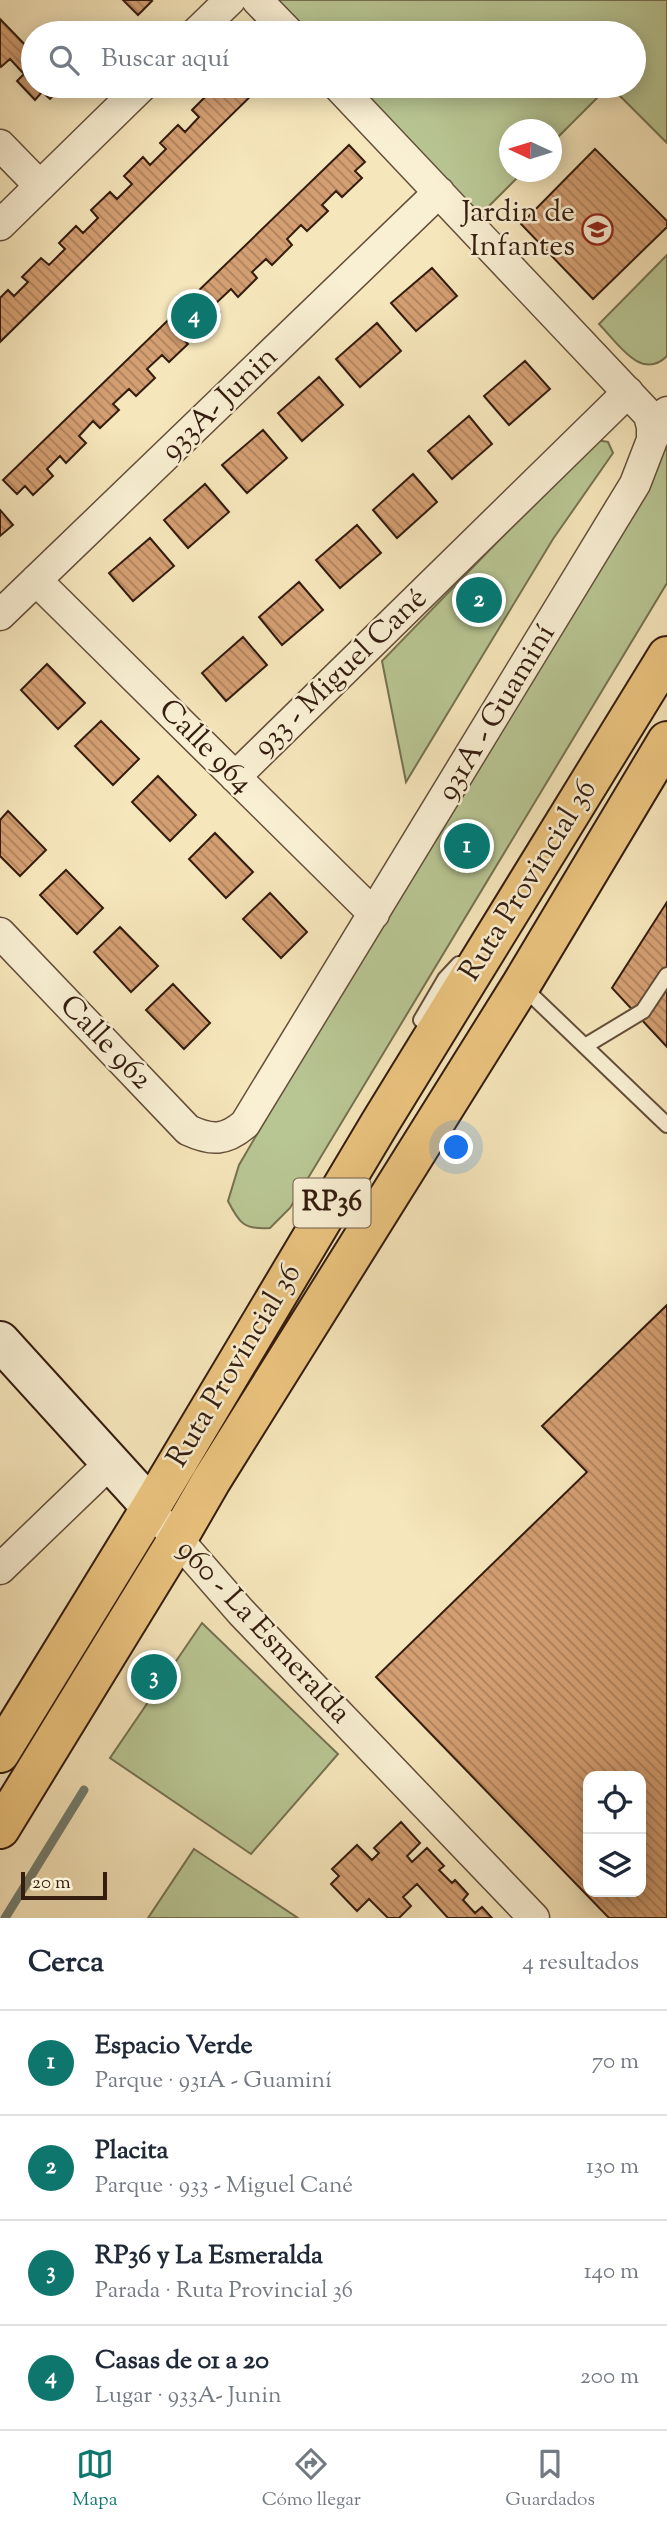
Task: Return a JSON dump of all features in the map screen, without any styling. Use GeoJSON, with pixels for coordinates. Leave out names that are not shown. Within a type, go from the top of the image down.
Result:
{"type":"FeatureCollection","features":[{"type":"Feature","properties":{"kind":"main road","name":"Ruta Provincial 36"},"geometry":{"type":"LineString","coordinates":[[0,1753],[151,1507],[380,1123],[667,656]]}},
{"type":"Feature","properties":{"kind":"main road","name":"Ruta Provincial 36"},"geometry":{"type":"LineString","coordinates":[[0,1829],[211,1481],[521,985],[667,741]]}},
{"type":"Feature","properties":{"kind":"street"},"geometry":{"type":"LineString","coordinates":[[208,21],[230,0]]}},
{"type":"Feature","properties":{"kind":"street"},"geometry":{"type":"LineString","coordinates":[[257,0],[277,21]]}},
{"type":"Feature","properties":{"kind":"street"},"geometry":{"type":"LineString","coordinates":[[0,225],[130,98]]}},
{"type":"Feature","properties":{"kind":"street"},"geometry":{"type":"LineString","coordinates":[[349,98],[649,415],[652,440]]}},
{"type":"Feature","properties":{"kind":"street"},"geometry":{"type":"LineString","coordinates":[[0,145],[40,186]]}},
{"type":"Feature","properties":{"kind":"street","name":"933A- Junin"},"geometry":{"type":"LineString","coordinates":[[0,615],[439,192]]}},
{"type":"Feature","properties":{"kind":"street","name":"933 - Miguel Cané"},"geometry":{"type":"LineString","coordinates":[[235,777],[628,392]]}},
{"type":"Feature","properties":{"kind":"street","name":"931A - Guaminí"},"geometry":{"type":"LineString","coordinates":[[218,1138],[232,1135],[246,1124],[635,484],[652,440],[667,412]]}},
{"type":"Feature","properties":{"kind":"street","name":"Calle 964"},"geometry":{"type":"LineString","coordinates":[[36,580],[374,914]]}},
{"type":"Feature","properties":{"kind":"street","name":"Calle 962"},"geometry":{"type":"LineString","coordinates":[[0,933],[188,1130],[204,1137],[218,1138]]}},
{"type":"Feature","properties":{"kind":"street","name":"960 - La Esmeralda"},"geometry":{"type":"LineString","coordinates":[[0,1341],[111,1462],[241,1612],[534,1918]]}},
{"type":"Feature","properties":{"kind":"street"},"geometry":{"type":"LineString","coordinates":[[0,1569],[111,1462]]}},
{"type":"Feature","properties":{"kind":"lane"},"geometry":{"type":"LineString","coordinates":[[414,1032],[445,979],[512,907]]}},
{"type":"Feature","properties":{"kind":"lane"},"geometry":{"type":"LineString","coordinates":[[585,1046],[643,1011],[667,975]]}},
{"type":"Feature","properties":{"kind":"lane"},"geometry":{"type":"LineString","coordinates":[[521,985],[667,1125]]}},
{"type":"Feature","properties":{"kind":"lane"},"geometry":{"type":"LineString","coordinates":[[380,1123],[404,1054]]}},
{"type":"Feature","properties":{"kind":"green space"},"geometry":{"type":"Polygon","coordinates":[[[271,0],[667,0],[667,143],[622,98],[646,98],[646,21],[291,21],[271,0]]]}},
{"type":"Feature","properties":{"kind":"green space"},"geometry":{"type":"Polygon","coordinates":[[[363,98],[597,98],[562,133],[562,119],[499,119],[499,182],[513,182],[477,218],[363,98]]]}},
{"type":"Feature","properties":{"kind":"green space"},"geometry":{"type":"Polygon","coordinates":[[[667,255],[667,356],[657,363],[648,364],[630,356],[599,324],[667,255]]]}},
{"type":"Feature","properties":{"kind":"green space"},"geometry":{"type":"Polygon","coordinates":[[[667,432],[667,583],[290,1208],[270,1228],[254,1228],[243,1224],[228,1201],[239,1165],[667,432]]]}},
{"type":"Feature","properties":{"kind":"green space"},"geometry":{"type":"Polygon","coordinates":[[[596,440],[608,442],[613,453],[553,539],[406,782],[382,661],[596,440]]]}},
{"type":"Feature","properties":{"kind":"green space"},"geometry":{"type":"Polygon","coordinates":[[[202,1623],[338,1754],[251,1854],[110,1758],[202,1623]]]}},
{"type":"Feature","properties":{"kind":"green space"},"geometry":{"type":"Polygon","coordinates":[[[194,1849],[298,1918],[148,1918],[194,1849]]]}},
{"type":"Feature","properties":{"kind":"building"},"geometry":{"type":"Polygon","coordinates":[[[123,0],[150,0],[152,1],[138,15],[123,0]]]}},
{"type":"Feature","properties":{"kind":"building"},"geometry":{"type":"Polygon","coordinates":[[[0,19],[21,41],[21,71],[10,59],[1,67],[0,19]]]}},
{"type":"Feature","properties":{"kind":"building"},"geometry":{"type":"Polygon","coordinates":[[[204,98],[249,98],[0,342],[0,298],[8,290],[14,296],[28,282],[22,277],[41,258],[49,265],[65,249],[59,243],[76,226],[83,233],[98,218],[91,210],[110,192],[117,199],[132,184],[124,176],[143,157],[150,165],[166,149],[160,143],[178,125],[185,132],[199,117],[192,110],[204,98]]]}},
{"type":"Feature","properties":{"kind":"building"},"geometry":{"type":"Polygon","coordinates":[[[349,145],[365,162],[355,171],[362,178],[342,197],[336,191],[322,205],[328,211],[307,231],[301,225],[287,239],[292,245],[272,265],[266,259],[252,272],[257,278],[238,297],[231,289],[214,305],[220,312],[203,328],[196,321],[181,336],[188,344],[169,362],[162,355],[147,369],[155,378],[136,396],[129,389],[113,404],[119,410],[100,428],[93,421],[79,436],[86,443],[66,463],[60,456],[47,469],[53,476],[33,495],[25,486],[17,494],[3,480],[349,145]]]}},
{"type":"Feature","properties":{"kind":"building","name":"Jardin de Infantes"},"geometry":{"type":"Polygon","coordinates":[[[595,149],[667,221],[667,227],[593,299],[521,224],[595,149]]]}},
{"type":"Feature","properties":{"kind":"building"},"geometry":{"type":"Polygon","coordinates":[[[432,268],[457,296],[416,331],[391,303],[432,268]]]}},
{"type":"Feature","properties":{"kind":"building"},"geometry":{"type":"Polygon","coordinates":[[[377,323],[401,351],[360,387],[336,359],[377,323]]]}},
{"type":"Feature","properties":{"kind":"building"},"geometry":{"type":"Polygon","coordinates":[[[525,361],[550,389],[509,425],[484,396],[525,361]]]}},
{"type":"Feature","properties":{"kind":"building"},"geometry":{"type":"Polygon","coordinates":[[[319,377],[343,405],[302,441],[278,413],[319,377]]]}},
{"type":"Feature","properties":{"kind":"building"},"geometry":{"type":"Polygon","coordinates":[[[469,416],[492,444],[452,479],[428,451],[469,416]]]}},
{"type":"Feature","properties":{"kind":"building"},"geometry":{"type":"Polygon","coordinates":[[[263,430],[287,458],[247,493],[222,465],[263,430]]]}},
{"type":"Feature","properties":{"kind":"building"},"geometry":{"type":"Polygon","coordinates":[[[413,474],[437,502],[397,538],[373,510],[413,474]]]}},
{"type":"Feature","properties":{"kind":"building"},"geometry":{"type":"Polygon","coordinates":[[[205,484],[229,512],[188,548],[164,520],[205,484]]]}},
{"type":"Feature","properties":{"kind":"building"},"geometry":{"type":"Polygon","coordinates":[[[0,510],[13,525],[0,536],[0,510]]]}},
{"type":"Feature","properties":{"kind":"building"},"geometry":{"type":"Polygon","coordinates":[[[357,525],[381,553],[340,588],[316,560],[357,525]]]}},
{"type":"Feature","properties":{"kind":"building"},"geometry":{"type":"Polygon","coordinates":[[[150,538],[174,566],[133,601],[109,573],[150,538]]]}},
{"type":"Feature","properties":{"kind":"building"},"geometry":{"type":"Polygon","coordinates":[[[299,582],[323,610],[282,645],[259,617],[299,582]]]}},
{"type":"Feature","properties":{"kind":"building"},"geometry":{"type":"Polygon","coordinates":[[[243,637],[267,665],[226,701],[202,673],[243,637]]]}},
{"type":"Feature","properties":{"kind":"building"},"geometry":{"type":"Polygon","coordinates":[[[47,664],[85,703],[58,729],[21,690],[47,664]]]}},
{"type":"Feature","properties":{"kind":"building"},"geometry":{"type":"Polygon","coordinates":[[[101,721],[139,759],[113,785],[75,746],[101,721]]]}},
{"type":"Feature","properties":{"kind":"building"},"geometry":{"type":"Polygon","coordinates":[[[158,776],[196,815],[170,841],[132,802],[158,776]]]}},
{"type":"Feature","properties":{"kind":"building"},"geometry":{"type":"Polygon","coordinates":[[[8,811],[46,850],[20,876],[0,856],[0,820],[8,811]]]}},
{"type":"Feature","properties":{"kind":"building"},"geometry":{"type":"Polygon","coordinates":[[[215,833],[253,872],[226,898],[189,859],[215,833]]]}},
{"type":"Feature","properties":{"kind":"building"},"geometry":{"type":"Polygon","coordinates":[[[66,870],[103,908],[77,934],[40,895],[66,870]]]}},
{"type":"Feature","properties":{"kind":"building"},"geometry":{"type":"Polygon","coordinates":[[[270,893],[307,932],[281,958],[243,919],[270,893]]]}},
{"type":"Feature","properties":{"kind":"building"},"geometry":{"type":"Polygon","coordinates":[[[667,902],[667,1047],[612,988],[667,902]]]}},
{"type":"Feature","properties":{"kind":"building"},"geometry":{"type":"Polygon","coordinates":[[[120,927],[158,966],[131,992],[94,952],[120,927]]]}},
{"type":"Feature","properties":{"kind":"building"},"geometry":{"type":"Polygon","coordinates":[[[173,984],[210,1023],[184,1049],[146,1010],[173,984]]]}},
{"type":"Feature","properties":{"kind":"building"},"geometry":{"type":"Polygon","coordinates":[[[667,1305],[667,1918],[609,1918],[589,1897],[646,1897],[646,1771],[583,1771],[583,1891],[376,1677],[587,1472],[542,1426],[667,1305]]]}},
{"type":"Feature","properties":{"kind":"building"},"geometry":{"type":"Polygon","coordinates":[[[401,1822],[420,1843],[407,1856],[412,1862],[427,1848],[444,1866],[439,1870],[452,1883],[455,1880],[468,1894],[463,1900],[475,1913],[482,1907],[492,1918],[448,1918],[417,1884],[403,1897],[411,1906],[399,1918],[388,1918],[369,1899],[357,1911],[331,1884],[339,1876],[332,1869],[357,1845],[372,1860],[379,1853],[374,1848],[401,1822]]]}},
{"type":"Feature","properties":{"kind":"waterway"},"geometry":{"type":"LineString","coordinates":[[5,1918],[84,1790]]}},
{"type":"Feature","properties":{"kind":"place","name":"Jardin de Infantes"},"geometry":{"type":"Point","coordinates":[598,230]}},
{"type":"Feature","properties":{"kind":"place","name":"Casas de 01 a 20"},"geometry":{"type":"Point","coordinates":[194,316]}},
{"type":"Feature","properties":{"kind":"place","name":"Placita"},"geometry":{"type":"Point","coordinates":[479,600]}},
{"type":"Feature","properties":{"kind":"place","name":"Espacio Verde"},"geometry":{"type":"Point","coordinates":[467,846]}},
{"type":"Feature","properties":{"kind":"place","name":"RP36 y La Esmeralda"},"geometry":{"type":"Point","coordinates":[154,1677]}}]}
